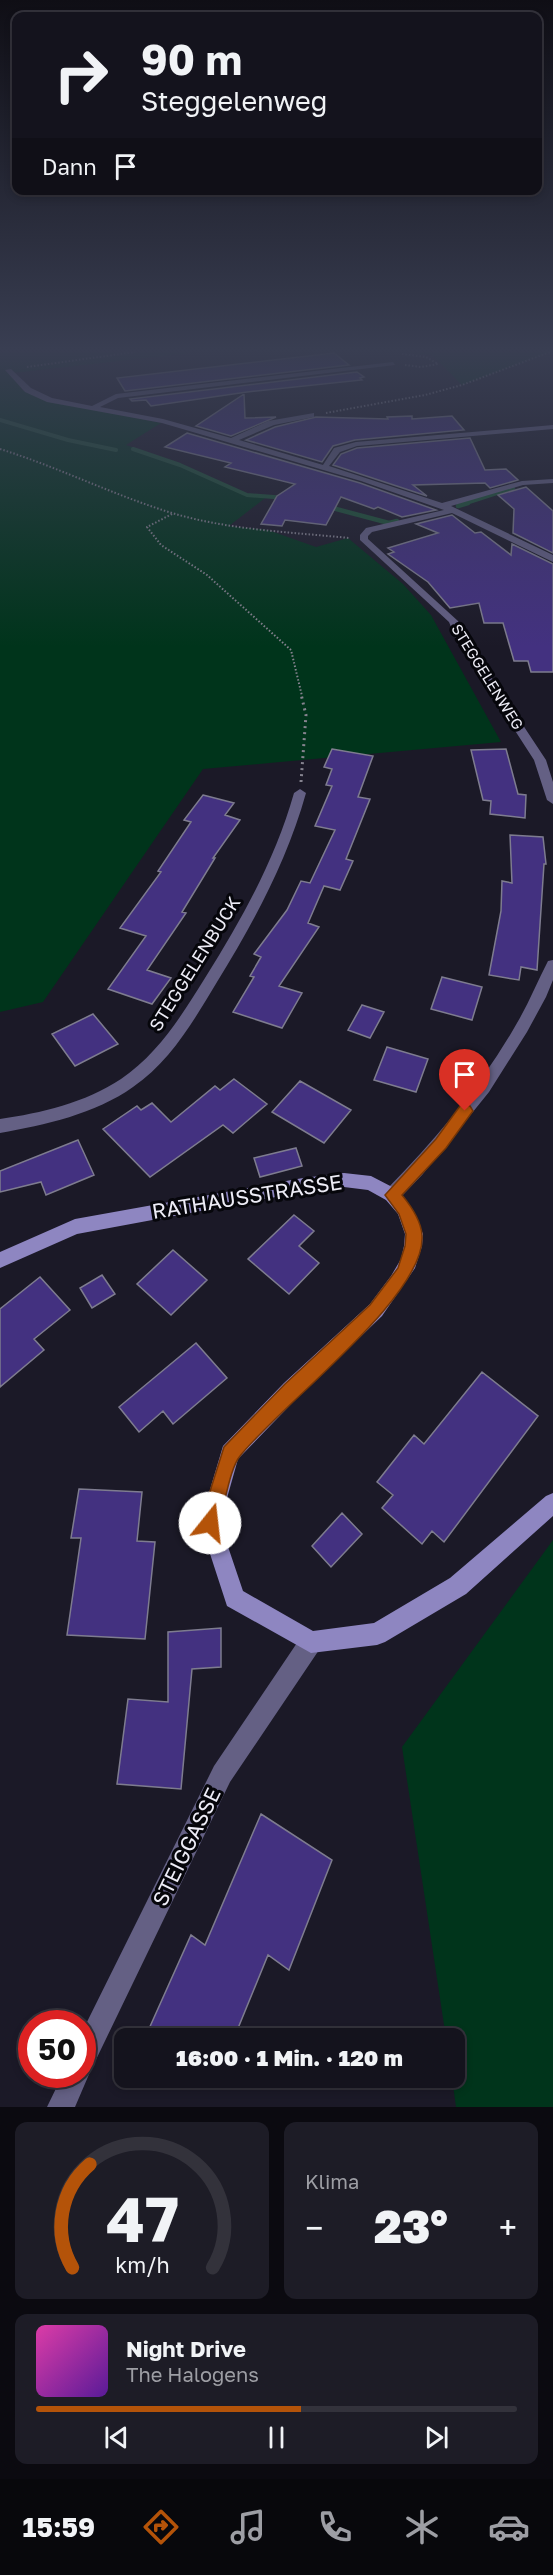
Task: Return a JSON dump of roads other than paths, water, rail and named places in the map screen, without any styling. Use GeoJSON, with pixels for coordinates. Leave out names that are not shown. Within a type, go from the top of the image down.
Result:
{"type":"FeatureCollection","features":[{"type":"Feature","properties":{"kind":"main road","name":"RATHAUSSTRASSE"},"geometry":{"type":"LineString","coordinates":[[0,1260],[75,1227],[303,1185],[344,1180],[371,1183],[392,1195]]}},
{"type":"Feature","properties":{"kind":"main road"},"geometry":{"type":"LineString","coordinates":[[392,1195],[405,1210],[414,1234],[405,1272],[376,1310],[291,1390],[230,1453],[210,1523],[236,1598],[310,1642],[377,1634],[458,1586],[553,1503]]}},
{"type":"Feature","properties":{"kind":"street"},"geometry":{"type":"LineString","coordinates":[[269,450],[453,510],[553,559]]}},
{"type":"Feature","properties":{"kind":"street"},"geometry":{"type":"LineString","coordinates":[[326,467],[337,450]]}},
{"type":"Feature","properties":{"kind":"street"},"geometry":{"type":"LineString","coordinates":[[442,506],[522,483],[553,481]]}},
{"type":"Feature","properties":{"kind":"street","name":"STEGGELENWEG"},"geometry":{"type":"LineString","coordinates":[[453,510],[369,530],[364,535],[364,540],[453,621],[461,639],[540,760],[553,801]]}},
{"type":"Feature","properties":{"kind":"street","name":"STEGGELENBUCK"},"geometry":{"type":"LineString","coordinates":[[0,1126],[25,1123],[91,1102],[138,1076],[172,1042],[246,924],[294,820],[300,793]]}},
{"type":"Feature","properties":{"kind":"street"},"geometry":{"type":"LineString","coordinates":[[392,1195],[441,1143],[490,1078],[536,1006],[553,965]]}},
{"type":"Feature","properties":{"kind":"street","name":"STEIGGASSE"},"geometry":{"type":"LineString","coordinates":[[96,2033],[222,1774],[310,1642]]}},
{"type":"Feature","properties":{"kind":"street"},"geometry":{"type":"LineString","coordinates":[[61,2107],[70,2088]]}},
{"type":"Feature","properties":{"kind":"waterway"},"geometry":{"type":"LineString","coordinates":[[137,450],[180,465],[247,495],[287,498]]}},
{"type":"Feature","properties":{"kind":"waterway"},"geometry":{"type":"LineString","coordinates":[[463,504],[513,488]]}},
{"type":"Feature","properties":{"kind":"waterway"},"geometry":{"type":"LineString","coordinates":[[458,506],[468,503]]}},
{"type":"Feature","properties":{"kind":"waterway"},"geometry":{"type":"LineString","coordinates":[[325,506],[389,523],[397,521]]}}]}
